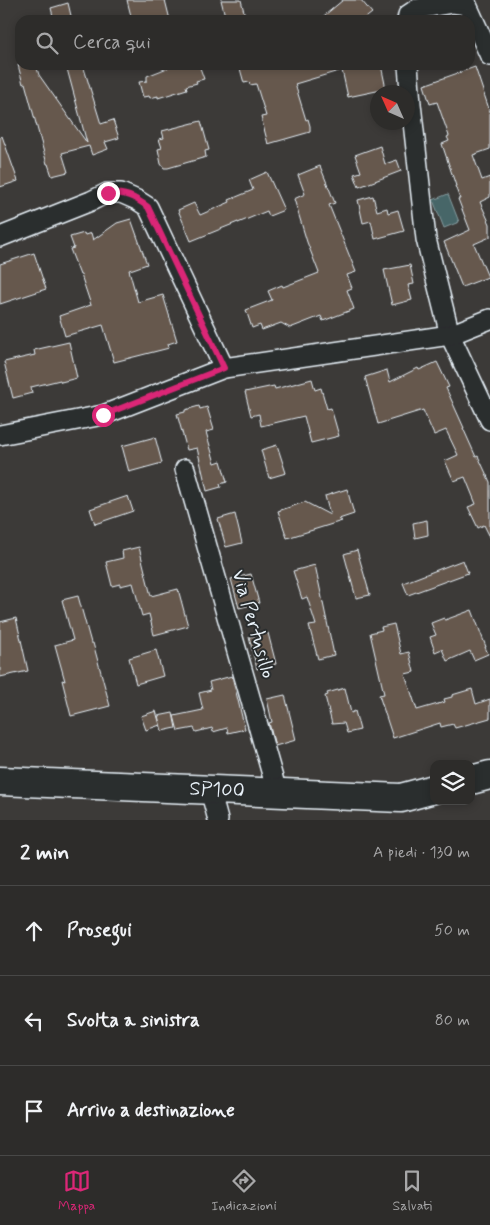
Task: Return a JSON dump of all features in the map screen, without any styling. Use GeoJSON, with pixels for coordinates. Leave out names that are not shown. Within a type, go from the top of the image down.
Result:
{"type":"FeatureCollection","features":[{"type":"Feature","properties":{"kind":"main road"},"geometry":{"type":"LineString","coordinates":[[475,779],[490,775]]}},
{"type":"Feature","properties":{"kind":"main road","name":"SP100"},"geometry":{"type":"LineString","coordinates":[[0,781],[401,798],[430,790]]}},
{"type":"Feature","properties":{"kind":"street"},"geometry":{"type":"LineString","coordinates":[[408,15],[417,9],[453,3],[467,5],[472,15]]}},
{"type":"Feature","properties":{"kind":"street"},"geometry":{"type":"LineString","coordinates":[[475,23],[490,56]]}},
{"type":"Feature","properties":{"kind":"street"},"geometry":{"type":"LineString","coordinates":[[408,70],[426,239],[450,335],[490,420]]}},
{"type":"Feature","properties":{"kind":"street"},"geometry":{"type":"LineString","coordinates":[[0,237],[108,193],[122,193],[137,200],[148,207],[224,368]]}},
{"type":"Feature","properties":{"kind":"street"},"geometry":{"type":"LineString","coordinates":[[0,435],[103,415],[224,368],[450,335],[490,319]]}},
{"type":"Feature","properties":{"kind":"street","name":"Via Pertusillo"},"geometry":{"type":"LineString","coordinates":[[185,469],[277,792]]}},
{"type":"Feature","properties":{"kind":"street"},"geometry":{"type":"LineString","coordinates":[[210,790],[218,820]]}},
{"type":"Feature","properties":{"kind":"water"},"geometry":{"type":"Polygon","coordinates":[[[448,194],[459,222],[444,228],[433,200],[448,194]]]}},
{"type":"Feature","properties":{"kind":"building"},"geometry":{"type":"Polygon","coordinates":[[[127,0],[165,0],[169,15],[131,15],[127,0]]]}},
{"type":"Feature","properties":{"kind":"building"},"geometry":{"type":"Polygon","coordinates":[[[221,0],[241,0],[245,15],[225,15],[221,0]]]}},
{"type":"Feature","properties":{"kind":"building"},"geometry":{"type":"Polygon","coordinates":[[[343,0],[361,0],[372,13],[369,15],[325,15],[343,0]]]}},
{"type":"Feature","properties":{"kind":"building"},"geometry":{"type":"Polygon","coordinates":[[[68,3],[71,15],[53,15],[51,8],[68,3]]]}},
{"type":"Feature","properties":{"kind":"building"},"geometry":{"type":"Polygon","coordinates":[[[475,67],[490,112],[490,149],[473,155],[482,180],[490,177],[490,197],[480,202],[490,224],[490,237],[474,244],[488,277],[462,287],[444,242],[470,230],[458,199],[460,199],[442,144],[449,141],[447,137],[449,136],[437,102],[430,104],[424,85],[466,70],[475,70],[475,67]]]}},
{"type":"Feature","properties":{"kind":"building"},"geometry":{"type":"Polygon","coordinates":[[[19,70],[38,70],[39,75],[87,143],[67,70],[85,70],[101,124],[113,120],[119,138],[105,142],[108,149],[92,155],[89,146],[62,153],[68,172],[52,176],[25,83],[23,84],[19,70]]]}},
{"type":"Feature","properties":{"kind":"building"},"geometry":{"type":"Polygon","coordinates":[[[162,70],[201,70],[204,79],[186,86],[187,89],[158,98],[158,96],[150,98],[149,96],[143,97],[139,82],[147,81],[147,76],[162,70]]]}},
{"type":"Feature","properties":{"kind":"building"},"geometry":{"type":"Polygon","coordinates":[[[240,70],[342,70],[295,84],[306,120],[308,119],[310,132],[268,144],[261,117],[266,116],[256,84],[250,85],[249,82],[244,83],[240,70]]]}},
{"type":"Feature","properties":{"kind":"building"},"geometry":{"type":"Polygon","coordinates":[[[342,70],[382,70],[385,85],[370,85],[370,92],[348,97],[342,70]]]}},
{"type":"Feature","properties":{"kind":"building"},"geometry":{"type":"Polygon","coordinates":[[[201,121],[209,150],[205,151],[206,157],[164,168],[161,164],[158,149],[162,148],[159,139],[164,138],[162,131],[201,121]]]}},
{"type":"Feature","properties":{"kind":"building"},"geometry":{"type":"Polygon","coordinates":[[[2,136],[18,181],[0,187],[0,137],[2,136]]]}},
{"type":"Feature","properties":{"kind":"building"},"geometry":{"type":"Polygon","coordinates":[[[380,146],[385,164],[397,160],[401,171],[359,187],[354,174],[361,172],[355,155],[380,146]]]}},
{"type":"Feature","properties":{"kind":"building"},"geometry":{"type":"Polygon","coordinates":[[[320,166],[335,203],[329,205],[356,272],[347,275],[352,288],[347,290],[354,309],[323,321],[321,316],[290,328],[281,323],[262,330],[260,325],[252,328],[246,310],[272,300],[268,291],[319,273],[294,199],[305,194],[298,175],[320,166]]]}},
{"type":"Feature","properties":{"kind":"building"},"geometry":{"type":"Polygon","coordinates":[[[267,172],[284,210],[269,216],[267,211],[191,241],[178,210],[194,203],[200,215],[253,190],[249,180],[267,172]]]}},
{"type":"Feature","properties":{"kind":"building"},"geometry":{"type":"Polygon","coordinates":[[[373,196],[377,211],[387,208],[388,213],[398,210],[404,231],[375,239],[371,221],[363,223],[358,200],[373,196]]]}},
{"type":"Feature","properties":{"kind":"building"},"geometry":{"type":"Polygon","coordinates":[[[131,219],[147,264],[129,270],[138,302],[163,295],[177,341],[168,344],[169,348],[114,362],[103,325],[65,336],[59,316],[91,305],[70,249],[74,248],[70,237],[91,233],[93,240],[117,223],[131,219]]]}},
{"type":"Feature","properties":{"kind":"building"},"geometry":{"type":"Polygon","coordinates":[[[34,253],[46,289],[0,304],[0,264],[34,253]]]}},
{"type":"Feature","properties":{"kind":"building"},"geometry":{"type":"Polygon","coordinates":[[[410,265],[414,284],[408,285],[412,300],[392,305],[384,270],[410,265]]]}},
{"type":"Feature","properties":{"kind":"building"},"geometry":{"type":"Polygon","coordinates":[[[69,342],[77,378],[31,387],[32,393],[13,398],[4,362],[35,355],[34,350],[69,342]]]}},
{"type":"Feature","properties":{"kind":"building"},"geometry":{"type":"Polygon","coordinates":[[[437,362],[449,387],[446,388],[463,428],[490,482],[490,537],[484,525],[478,528],[468,507],[476,504],[465,477],[454,481],[445,461],[458,455],[446,430],[434,435],[423,410],[378,424],[365,377],[387,370],[390,382],[418,368],[419,370],[437,362]]]}},
{"type":"Feature","properties":{"kind":"building"},"geometry":{"type":"Polygon","coordinates":[[[312,379],[315,390],[321,388],[327,409],[331,408],[339,436],[311,443],[304,416],[261,426],[259,414],[251,416],[245,392],[274,386],[275,389],[312,379]]]}},
{"type":"Feature","properties":{"kind":"building"},"geometry":{"type":"Polygon","coordinates":[[[199,406],[200,409],[207,407],[214,430],[206,432],[215,463],[221,461],[227,482],[220,484],[221,487],[207,491],[197,448],[187,450],[177,414],[199,406]]]}},
{"type":"Feature","properties":{"kind":"building"},"geometry":{"type":"Polygon","coordinates":[[[155,437],[162,463],[129,472],[122,446],[155,437]]]}},
{"type":"Feature","properties":{"kind":"building"},"geometry":{"type":"Polygon","coordinates":[[[277,445],[286,473],[269,478],[261,450],[277,445]]]}},
{"type":"Feature","properties":{"kind":"building"},"geometry":{"type":"Polygon","coordinates":[[[347,489],[354,514],[339,519],[342,521],[287,538],[278,511],[305,502],[330,515],[325,496],[347,489]]]}},
{"type":"Feature","properties":{"kind":"building"},"geometry":{"type":"Polygon","coordinates":[[[128,496],[133,511],[95,524],[90,509],[128,496]]]}},
{"type":"Feature","properties":{"kind":"building"},"geometry":{"type":"Polygon","coordinates":[[[235,514],[242,543],[226,547],[218,519],[235,514]]]}},
{"type":"Feature","properties":{"kind":"building"},"geometry":{"type":"Polygon","coordinates":[[[427,520],[428,535],[415,538],[413,523],[427,520]]]}},
{"type":"Feature","properties":{"kind":"building"},"geometry":{"type":"Polygon","coordinates":[[[139,547],[151,596],[178,589],[188,626],[154,635],[149,614],[142,616],[133,583],[112,586],[106,562],[123,558],[122,551],[139,547]]]}},
{"type":"Feature","properties":{"kind":"building"},"geometry":{"type":"Polygon","coordinates":[[[357,550],[370,595],[356,598],[344,554],[357,550]]]}},
{"type":"Feature","properties":{"kind":"building"},"geometry":{"type":"Polygon","coordinates":[[[463,560],[468,573],[408,595],[403,583],[463,560]]]}},
{"type":"Feature","properties":{"kind":"building"},"geometry":{"type":"Polygon","coordinates":[[[315,565],[334,655],[318,659],[309,626],[316,625],[307,597],[302,599],[293,571],[315,565]]]}},
{"type":"Feature","properties":{"kind":"building"},"geometry":{"type":"Polygon","coordinates":[[[251,574],[259,603],[239,608],[231,579],[251,574]]]}},
{"type":"Feature","properties":{"kind":"building"},"geometry":{"type":"Polygon","coordinates":[[[78,596],[110,706],[71,716],[62,680],[65,681],[55,645],[73,640],[62,600],[78,596]]]}},
{"type":"Feature","properties":{"kind":"building"},"geometry":{"type":"Polygon","coordinates":[[[472,610],[488,654],[474,660],[470,651],[447,661],[442,649],[435,652],[430,637],[436,635],[431,623],[472,610]]]}},
{"type":"Feature","properties":{"kind":"building"},"geometry":{"type":"Polygon","coordinates":[[[16,618],[28,671],[0,677],[0,622],[16,618]]]}},
{"type":"Feature","properties":{"kind":"building"},"geometry":{"type":"Polygon","coordinates":[[[394,624],[401,654],[409,652],[414,672],[405,674],[417,710],[445,702],[444,699],[452,697],[452,695],[472,689],[476,704],[490,699],[490,718],[455,728],[453,724],[441,727],[440,723],[393,738],[379,695],[384,694],[370,633],[382,630],[381,627],[394,624]]]}},
{"type":"Feature","properties":{"kind":"building"},"geometry":{"type":"Polygon","coordinates":[[[268,633],[276,664],[257,669],[249,637],[268,633]]]}},
{"type":"Feature","properties":{"kind":"building"},"geometry":{"type":"Polygon","coordinates":[[[156,650],[163,676],[136,684],[129,658],[156,650]]]}},
{"type":"Feature","properties":{"kind":"building"},"geometry":{"type":"Polygon","coordinates":[[[232,676],[245,729],[228,733],[227,728],[213,732],[212,728],[196,732],[194,728],[178,731],[174,716],[203,710],[199,693],[211,690],[209,682],[232,676]]]}},
{"type":"Feature","properties":{"kind":"building"},"geometry":{"type":"Polygon","coordinates":[[[345,688],[351,713],[355,711],[360,730],[347,733],[344,723],[332,724],[325,696],[328,695],[327,693],[345,688]]]}},
{"type":"Feature","properties":{"kind":"building"},"geometry":{"type":"Polygon","coordinates":[[[285,695],[296,740],[275,746],[269,723],[272,722],[267,699],[285,695]]]}},
{"type":"Feature","properties":{"kind":"building"},"geometry":{"type":"Polygon","coordinates":[[[156,711],[160,725],[146,730],[141,716],[156,711]]]}},
{"type":"Feature","properties":{"kind":"building"},"geometry":{"type":"Polygon","coordinates":[[[173,713],[176,728],[162,731],[158,716],[173,713]]]}},
{"type":"Feature","properties":{"kind":"route"},"geometry":{"type":"LineString","coordinates":[[103,415],[224,368],[148,207],[122,193],[108,193]]}}]}
